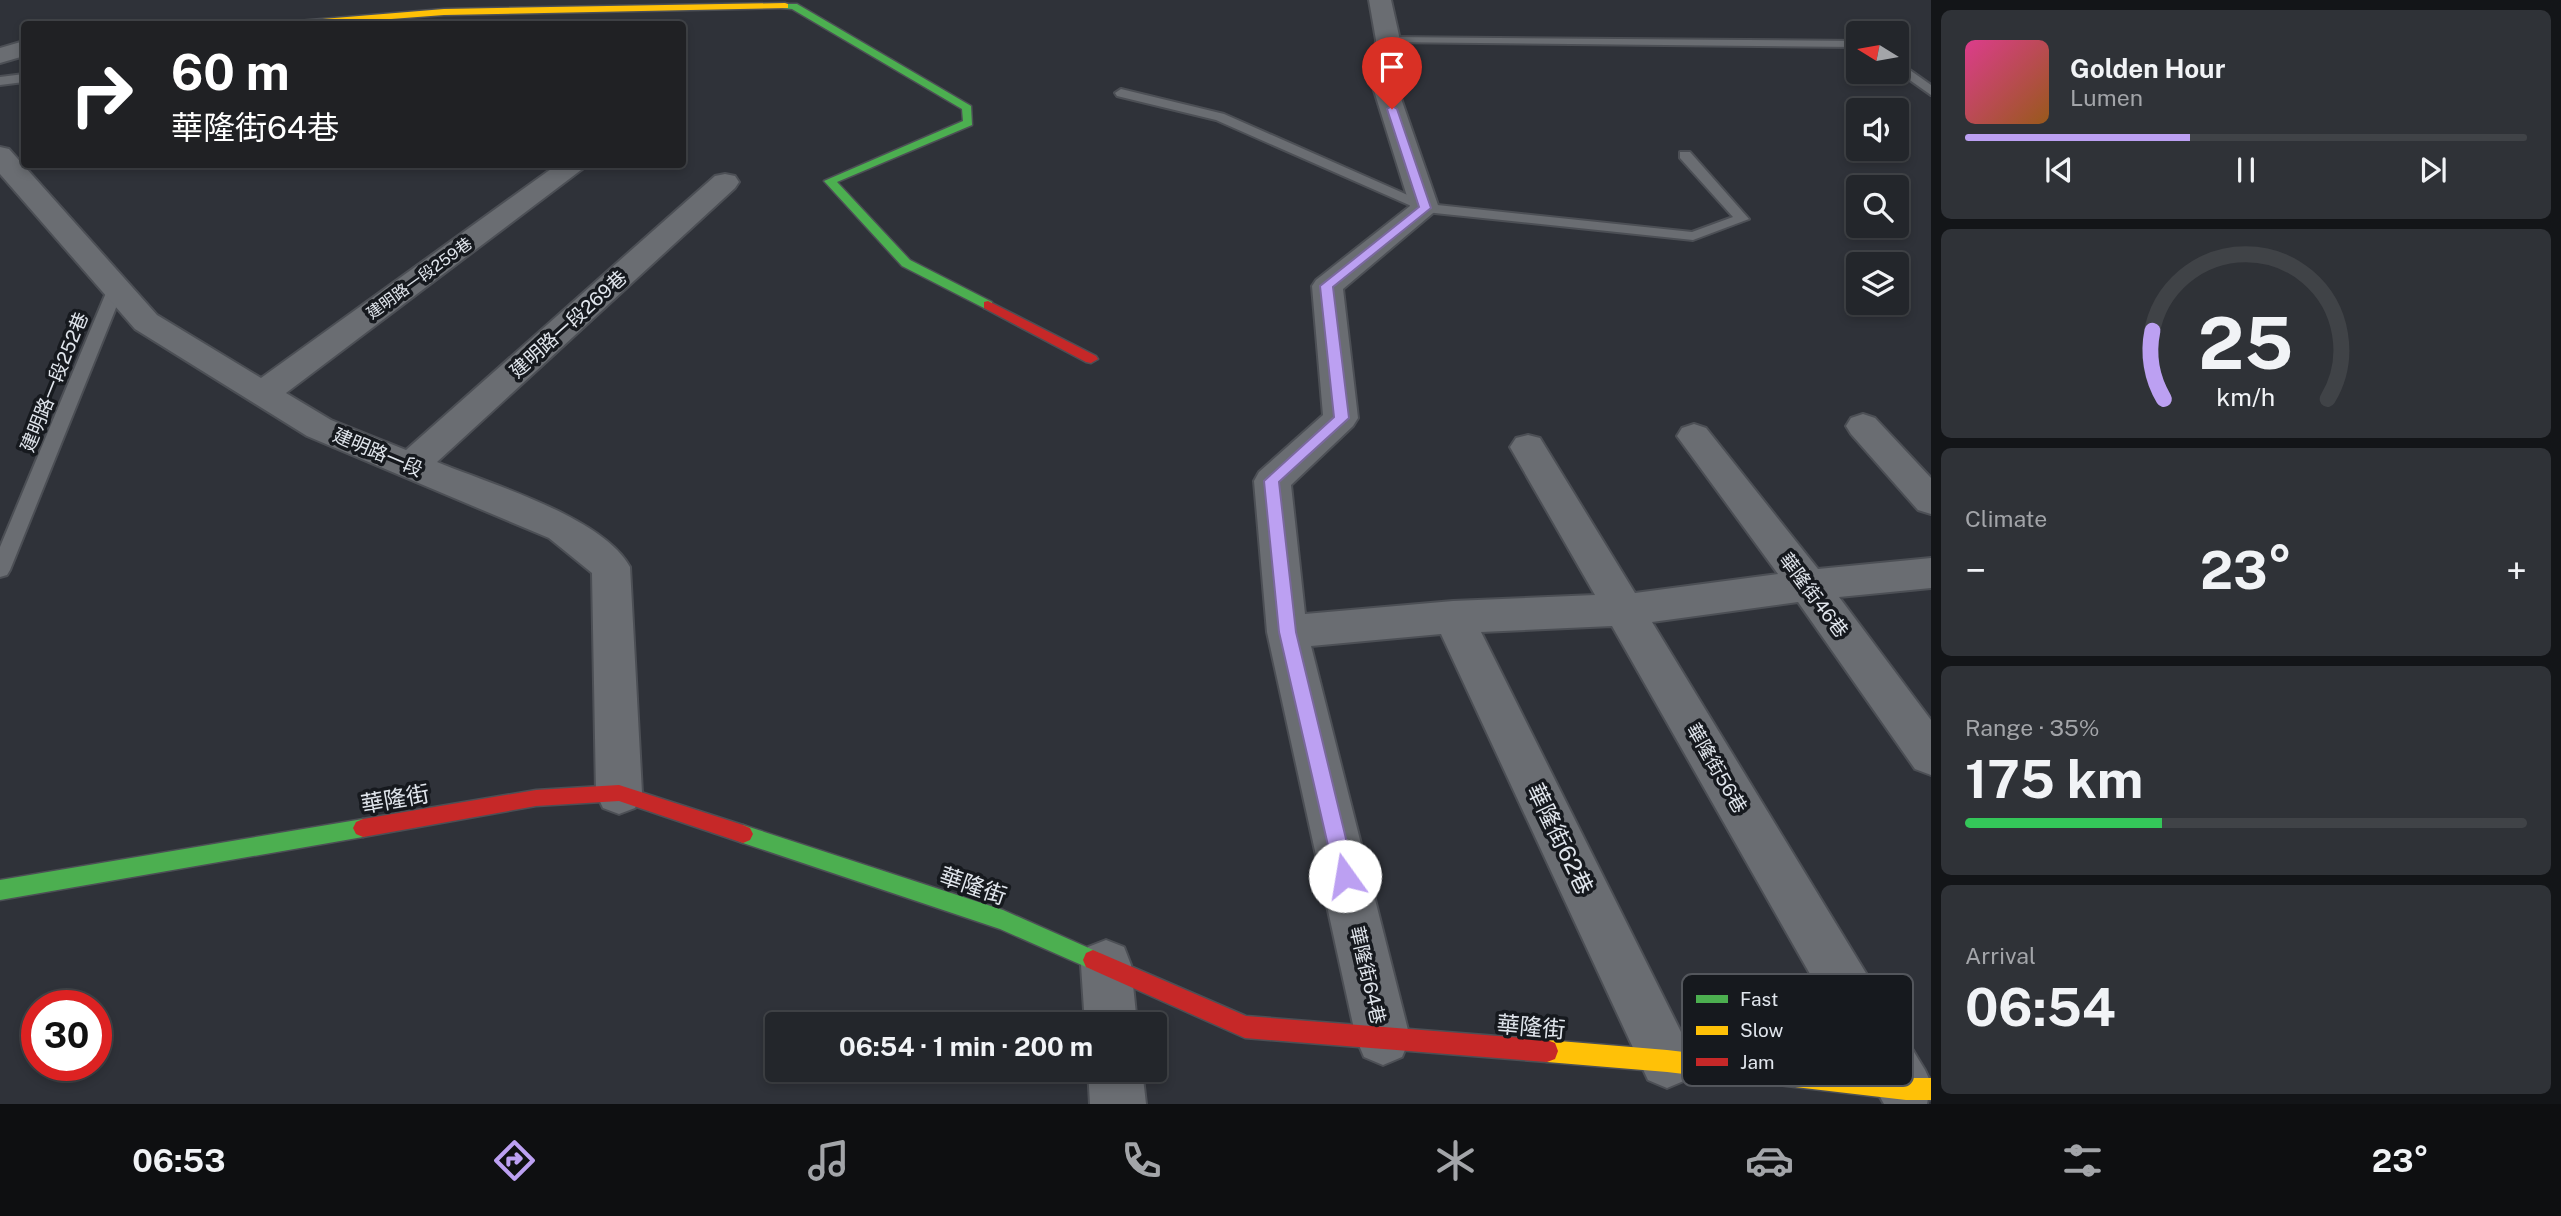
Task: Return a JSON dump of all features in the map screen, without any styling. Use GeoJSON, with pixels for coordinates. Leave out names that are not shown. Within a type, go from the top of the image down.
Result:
{"type":"FeatureCollection","features":[{"type":"Feature","properties":{"kind":"street"},"geometry":{"type":"LineString","coordinates":[[1380,0],[1388,40],[1384,84],[1425,208]]}},
{"type":"Feature","properties":{"kind":"street"},"geometry":{"type":"LineString","coordinates":[[334,21],[444,12],[647,4],[794,6],[967,108],[968,123],[830,181],[906,263],[1091,359]]}},
{"type":"Feature","properties":{"kind":"street"},"geometry":{"type":"LineString","coordinates":[[0,56],[21,49]]}},
{"type":"Feature","properties":{"kind":"street","name":"建明路一段"},"geometry":{"type":"LineString","coordinates":[[0,155],[146,322],[319,428],[562,528],[611,567],[619,793]]}},
{"type":"Feature","properties":{"kind":"street","name":"建明路一段259巷"},"geometry":{"type":"LineString","coordinates":[[263,393],[571,168]]}},
{"type":"Feature","properties":{"kind":"street","name":"建明路一段269巷"},"geometry":{"type":"LineString","coordinates":[[411,466],[725,182]]}},
{"type":"Feature","properties":{"kind":"street","name":"華隆街64巷"},"geometry":{"type":"LineString","coordinates":[[1383,1038],[1287,632],[1272,481],[1342,418],[1326,286],[1425,208]]}},
{"type":"Feature","properties":{"kind":"street"},"geometry":{"type":"LineString","coordinates":[[1863,426],[1931,501]]}},
{"type":"Feature","properties":{"kind":"street","name":"華隆街46巷"},"geometry":{"type":"LineString","coordinates":[[1694,436],[1808,585],[1931,755]]}},
{"type":"Feature","properties":{"kind":"street","name":"華隆街56巷"},"geometry":{"type":"LineString","coordinates":[[1528,447],[1848,974]]}},
{"type":"Feature","properties":{"kind":"street"},"geometry":{"type":"LineString","coordinates":[[1287,632],[1453,618],[1625,610],[1808,585],[1931,573]]}},
{"type":"Feature","properties":{"kind":"street","name":"華隆街62巷"},"geometry":{"type":"LineString","coordinates":[[1453,618],[1667,1061]]}},
{"type":"Feature","properties":{"kind":"street","name":"華隆街"},"geometry":{"type":"LineString","coordinates":[[0,890],[536,798],[619,793],[1003,920],[1245,1027],[1682,1063]]}},
{"type":"Feature","properties":{"kind":"street"},"geometry":{"type":"LineString","coordinates":[[1106,965],[1110,1012]]}},
{"type":"Feature","properties":{"kind":"street"},"geometry":{"type":"LineString","coordinates":[[1116,1082],[1118,1104]]}},
{"type":"Feature","properties":{"kind":"street","name":"華隆街"},"geometry":{"type":"LineString","coordinates":[[1892,1086],[1919,1089]]}},
{"type":"Feature","properties":{"kind":"lane"},"geometry":{"type":"LineString","coordinates":[[1388,40],[1846,44]]}},
{"type":"Feature","properties":{"kind":"lane"},"geometry":{"type":"LineString","coordinates":[[1909,74],[1931,91]]}},
{"type":"Feature","properties":{"kind":"lane"},"geometry":{"type":"LineString","coordinates":[[0,81],[21,78]]}},
{"type":"Feature","properties":{"kind":"lane"},"geometry":{"type":"LineString","coordinates":[[1121,93],[1220,117],[1425,208],[1693,236],[1742,219],[1685,155]]}},
{"type":"Feature","properties":{"kind":"lane","name":"建明路一段252巷"},"geometry":{"type":"LineString","coordinates":[[0,570],[116,288]]}},
{"type":"Feature","properties":{"kind":"traffic: fast"},"geometry":{"type":"LineString","coordinates":[[785,6],[794,6],[967,108],[968,123],[830,181],[906,263],[988,305]]}},
{"type":"Feature","properties":{"kind":"traffic: fast"},"geometry":{"type":"LineString","coordinates":[[0,890],[363,828]]}},
{"type":"Feature","properties":{"kind":"traffic: fast"},"geometry":{"type":"LineString","coordinates":[[743,834],[1003,920],[1093,960]]}},
{"type":"Feature","properties":{"kind":"traffic: slow"},"geometry":{"type":"LineString","coordinates":[[334,21],[444,12],[785,6]]}},
{"type":"Feature","properties":{"kind":"traffic: slow"},"geometry":{"type":"LineString","coordinates":[[1547,1051],[1682,1063]]}},
{"type":"Feature","properties":{"kind":"traffic: slow"},"geometry":{"type":"LineString","coordinates":[[1880,1086],[1931,1089]]}},
{"type":"Feature","properties":{"kind":"traffic: jam"},"geometry":{"type":"LineString","coordinates":[[988,305],[1091,359]]}},
{"type":"Feature","properties":{"kind":"traffic: jam"},"geometry":{"type":"LineString","coordinates":[[363,828],[536,798],[619,793],[743,834]]}},
{"type":"Feature","properties":{"kind":"traffic: jam"},"geometry":{"type":"LineString","coordinates":[[1093,960],[1245,1027],[1547,1051]]}},
{"type":"Feature","properties":{"kind":"route"},"geometry":{"type":"LineString","coordinates":[[1345,876],[1287,632],[1272,481],[1342,418],[1326,286],[1425,208],[1392,109]]}}]}
